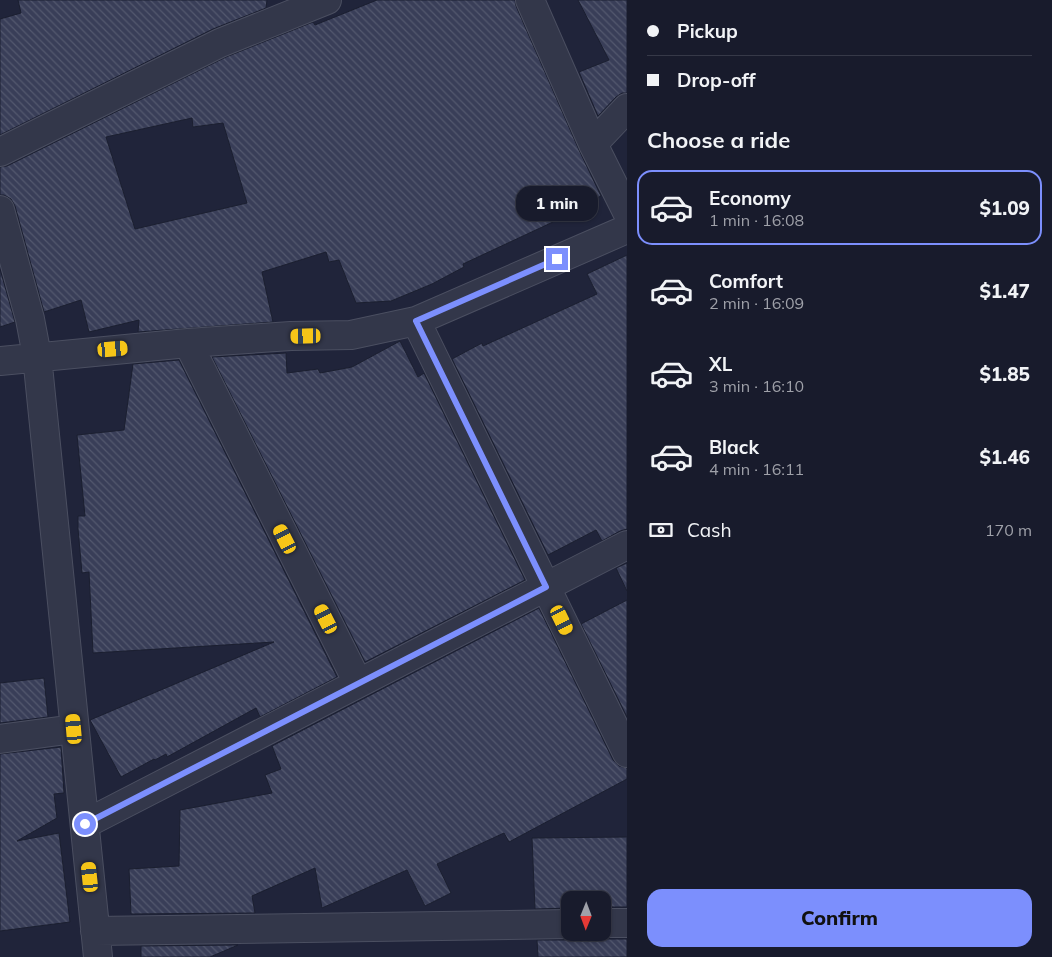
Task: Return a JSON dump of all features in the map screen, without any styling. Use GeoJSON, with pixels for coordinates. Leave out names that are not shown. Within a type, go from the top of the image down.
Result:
{"type":"FeatureCollection","features":[{"type":"Feature","properties":{"kind":"street"},"geometry":{"type":"LineString","coordinates":[[0,152],[220,43],[327,0]]}},
{"type":"Feature","properties":{"kind":"street"},"geometry":{"type":"LineString","coordinates":[[530,0],[593,144],[627,212]]}},
{"type":"Feature","properties":{"kind":"street"},"geometry":{"type":"LineString","coordinates":[[593,144],[627,108]]}},
{"type":"Feature","properties":{"kind":"street"},"geometry":{"type":"LineString","coordinates":[[0,210],[30,319],[37,356],[60,566],[74,729],[96,944],[561,924]]}},
{"type":"Feature","properties":{"kind":"street"},"geometry":{"type":"LineString","coordinates":[[0,360],[188,343],[291,336],[351,335],[416,321],[627,229]]}},
{"type":"Feature","properties":{"kind":"street"},"geometry":{"type":"LineString","coordinates":[[416,321],[627,753]]}},
{"type":"Feature","properties":{"kind":"street"},"geometry":{"type":"LineString","coordinates":[[188,343],[358,683]]}},
{"type":"Feature","properties":{"kind":"street"},"geometry":{"type":"LineString","coordinates":[[85,824],[627,545]]}},
{"type":"Feature","properties":{"kind":"street"},"geometry":{"type":"LineString","coordinates":[[0,738],[74,729]]}},
{"type":"Feature","properties":{"kind":"street"},"geometry":{"type":"LineString","coordinates":[[611,923],[627,923]]}},
{"type":"Feature","properties":{"kind":"building"},"geometry":{"type":"Polygon","coordinates":[[[18,0],[267,0],[266,8],[213,29],[0,135],[0,19],[21,13],[18,0]]]}},
{"type":"Feature","properties":{"kind":"building"},"geometry":{"type":"Polygon","coordinates":[[[377,0],[515,0],[579,150],[601,196],[552,220],[553,222],[463,264],[464,267],[432,284],[391,301],[356,303],[339,260],[329,262],[326,252],[262,272],[273,322],[138,332],[139,320],[89,332],[81,300],[44,312],[15,206],[11,199],[0,195],[0,167],[7,166],[226,57],[313,22],[315,25],[377,0]],[[192,118],[106,137],[135,229],[247,203],[223,123],[193,127],[192,118]]]}},
{"type":"Feature","properties":{"kind":"building"},"geometry":{"type":"Polygon","coordinates":[[[578,0],[627,0],[627,93],[622,93],[616,97],[598,116],[579,72],[609,60],[578,0]]]}},
{"type":"Feature","properties":{"kind":"building"},"geometry":{"type":"Polygon","coordinates":[[[627,255],[627,529],[602,541],[596,530],[548,555],[452,359],[482,343],[483,346],[597,294],[587,274],[627,255]]]}},
{"type":"Feature","properties":{"kind":"building"},"geometry":{"type":"Polygon","coordinates":[[[0,269],[15,322],[0,327],[0,269]]]}},
{"type":"Feature","properties":{"kind":"building"},"geometry":{"type":"Polygon","coordinates":[[[400,341],[418,377],[424,373],[525,580],[365,662],[212,357],[286,353],[287,373],[318,369],[320,373],[352,367],[400,341]]]}},
{"type":"Feature","properties":{"kind":"building"},"geometry":{"type":"Polygon","coordinates":[[[179,360],[337,677],[260,717],[256,708],[167,757],[166,754],[154,759],[121,777],[90,720],[274,642],[93,653],[89,572],[82,573],[78,529],[78,516],[85,516],[77,435],[124,430],[133,364],[179,360]]]}},
{"type":"Feature","properties":{"kind":"building"},"geometry":{"type":"Polygon","coordinates":[[[627,563],[627,591],[616,568],[627,563]]]}},
{"type":"Feature","properties":{"kind":"building"},"geometry":{"type":"Polygon","coordinates":[[[627,600],[627,717],[581,624],[627,600]]]}},
{"type":"Feature","properties":{"kind":"building"},"geometry":{"type":"Polygon","coordinates":[[[539,608],[613,760],[619,766],[627,768],[627,779],[509,842],[504,833],[437,864],[451,893],[425,906],[407,870],[322,908],[315,868],[252,896],[255,913],[131,914],[129,869],[179,866],[180,810],[272,793],[265,775],[281,769],[272,746],[539,608]]]}},
{"type":"Feature","properties":{"kind":"building"},"geometry":{"type":"Polygon","coordinates":[[[44,678],[48,717],[0,723],[0,683],[44,678]]]}},
{"type":"Feature","properties":{"kind":"building"},"geometry":{"type":"Polygon","coordinates":[[[61,747],[64,793],[54,794],[57,818],[17,841],[59,833],[70,922],[0,931],[0,754],[61,747]]]}},
{"type":"Feature","properties":{"kind":"building"},"geometry":{"type":"Polygon","coordinates":[[[627,837],[627,907],[611,907],[611,891],[561,891],[561,908],[535,909],[532,838],[627,837]]]}},
{"type":"Feature","properties":{"kind":"building"},"geometry":{"type":"Polygon","coordinates":[[[611,939],[627,939],[627,957],[538,957],[537,940],[611,941],[611,939]]]}},
{"type":"Feature","properties":{"kind":"building"},"geometry":{"type":"Polygon","coordinates":[[[238,945],[210,957],[141,957],[141,946],[238,945]]]}},
{"type":"Feature","properties":{"kind":"route"},"geometry":{"type":"LineString","coordinates":[[85,824],[546,587],[416,321],[557,259]]}}]}
